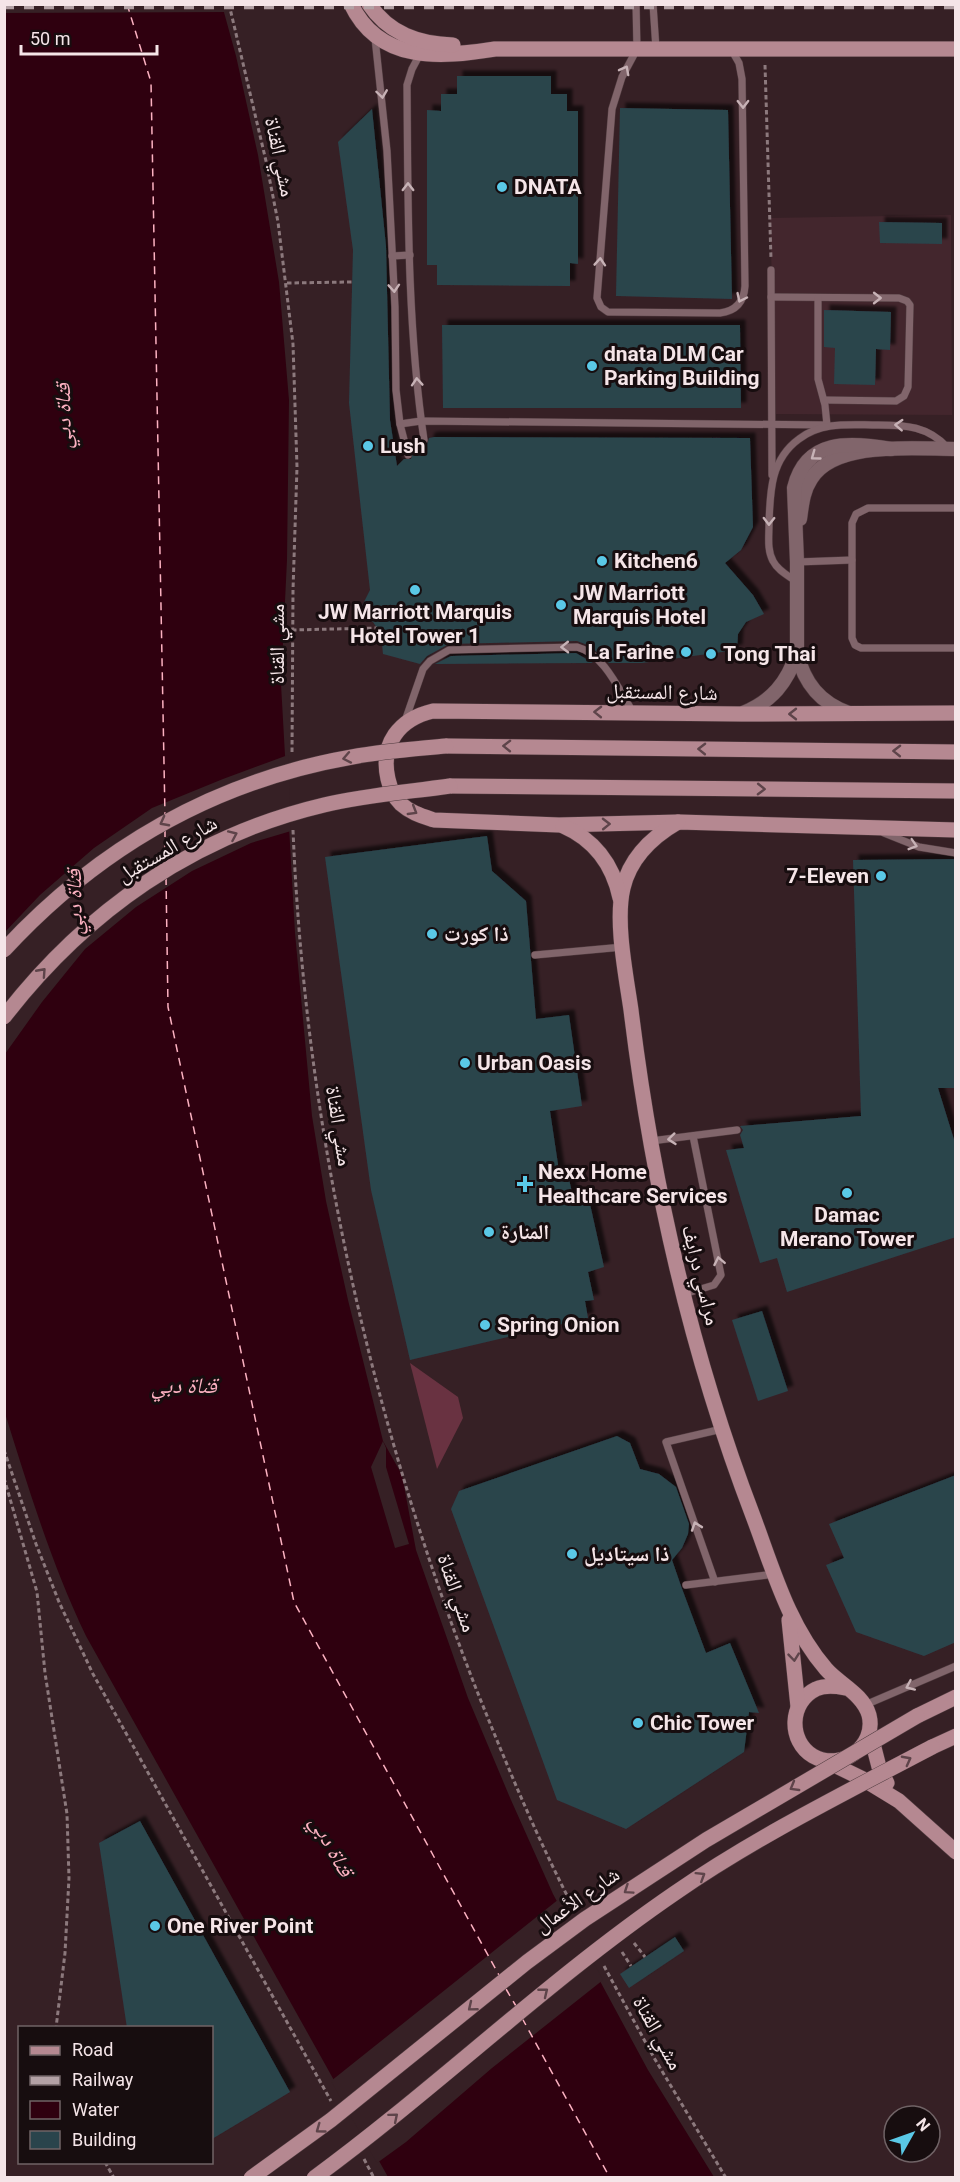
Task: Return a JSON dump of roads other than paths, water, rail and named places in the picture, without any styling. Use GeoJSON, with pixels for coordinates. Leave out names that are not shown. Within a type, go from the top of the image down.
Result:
{"type":"FeatureCollection","features":[{"type":"Feature","properties":{"kind":"street"},"geometry":{"type":"LineString","coordinates":[[351,4],[365,27],[374,36],[396,48],[420,54],[465,53],[495,49]]}},
{"type":"Feature","properties":{"kind":"street"},"geometry":{"type":"LineString","coordinates":[[369,4],[387,24],[413,39],[436,44],[495,49],[956,49]]}},
{"type":"Feature","properties":{"kind":"street"},"geometry":{"type":"LineString","coordinates":[[741,714],[771,698],[783,685],[792,670],[797,653],[797,545],[804,495],[815,472],[828,462],[843,456],[891,449],[953,449]]}},
{"type":"Feature","properties":{"kind":"street"},"geometry":{"type":"LineString","coordinates":[[797,653],[806,680],[815,692],[825,702],[851,714]]}},
{"type":"Feature","properties":{"kind":"street","name":"شارع المستقبل"},"geometry":{"type":"LineString","coordinates":[[405,723],[418,715],[441,711],[741,714],[956,713]]}},
{"type":"Feature","properties":{"kind":"street"},"geometry":{"type":"LineString","coordinates":[[405,723],[390,744],[386,768],[390,787],[401,803],[416,814],[434,820],[559,825],[679,822],[956,830]]}},
{"type":"Feature","properties":{"kind":"street","name":"شارع المستقبل"},"geometry":{"type":"LineString","coordinates":[[4,950],[56,898],[88,871],[159,824],[197,805],[256,782],[317,764],[384,752],[447,746],[956,752]]}},
{"type":"Feature","properties":{"kind":"street","name":"شارع المستقبل"},"geometry":{"type":"LineString","coordinates":[[4,1017],[52,960],[103,913],[143,884],[212,844],[267,822],[324,805],[450,786],[956,791]]}},
{"type":"Feature","properties":{"kind":"street","name":"مراسي درايف"},"geometry":{"type":"LineString","coordinates":[[679,822],[663,830],[638,855],[623,887],[621,904],[623,947],[635,1047],[650,1141],[668,1232],[701,1358],[723,1429],[788,1608],[812,1651],[845,1688]]}},
{"type":"Feature","properties":{"kind":"street","name":"مراسي درايف"},"geometry":{"type":"LineString","coordinates":[[559,825],[580,835],[597,849],[614,875],[621,904]]}},
{"type":"Feature","properties":{"kind":"street","name":"مراسي درايف"},"geometry":{"type":"LineString","coordinates":[[788,1608],[798,1707]]}},
{"type":"Feature","properties":{"kind":"street"},"geometry":{"type":"LineString","coordinates":[[899,1801],[879,1767],[868,1712],[860,1698],[845,1688],[831,1686],[818,1689],[806,1696],[798,1707],[795,1718],[798,1740],[805,1750],[814,1757],[863,1779],[899,1801],[956,1852]]}},
{"type":"Feature","properties":{"kind":"street","name":"شارع الأعمال"},"geometry":{"type":"LineString","coordinates":[[250,2178],[331,2120],[527,1962],[585,1919],[706,1840],[917,1716],[956,1697]]}},
{"type":"Feature","properties":{"kind":"street"},"geometry":{"type":"LineString","coordinates":[[825,1761],[835,1761],[854,1754],[862,1747],[870,1729]]}},
{"type":"Feature","properties":{"kind":"street"},"geometry":{"type":"LineString","coordinates":[[314,2178],[381,2128],[504,2024],[604,1944],[675,1892],[810,1811],[956,1736]]}},
{"type":"Feature","properties":{"kind":"lane"},"geometry":{"type":"LineString","coordinates":[[636,4],[637,49],[621,77],[612,109],[597,298],[604,310],[612,313],[720,313],[736,308],[741,302],[745,285],[742,79],[739,63],[731,48]]}},
{"type":"Feature","properties":{"kind":"lane"},"geometry":{"type":"LineString","coordinates":[[653,4],[656,49]]}},
{"type":"Feature","properties":{"kind":"lane"},"geometry":{"type":"LineString","coordinates":[[374,36],[386,122],[395,307],[394,349],[400,424],[408,456]]}},
{"type":"Feature","properties":{"kind":"lane"},"geometry":{"type":"LineString","coordinates":[[420,54],[407,85],[408,204],[417,388],[424,440]]}},
{"type":"Feature","properties":{"kind":"lane"},"geometry":{"type":"LineString","coordinates":[[392,256],[410,255]]}},
{"type":"Feature","properties":{"kind":"lane"},"geometry":{"type":"LineString","coordinates":[[771,270],[770,553],[776,566],[797,582]]}},
{"type":"Feature","properties":{"kind":"lane"},"geometry":{"type":"LineString","coordinates":[[771,297],[902,298],[907,301],[911,310],[908,387],[904,396],[896,401],[824,400]]}},
{"type":"Feature","properties":{"kind":"lane"},"geometry":{"type":"LineString","coordinates":[[819,298],[818,379],[824,400],[827,425]]}},
{"type":"Feature","properties":{"kind":"lane"},"geometry":{"type":"LineString","coordinates":[[400,424],[422,422],[771,426],[904,425],[930,432],[953,449]]}},
{"type":"Feature","properties":{"kind":"lane"},"geometry":{"type":"LineString","coordinates":[[772,480],[787,450],[799,438],[827,425]]}},
{"type":"Feature","properties":{"kind":"lane"},"geometry":{"type":"LineString","coordinates":[[956,508],[863,509],[856,514],[852,523],[852,639],[855,645],[865,648],[956,648]]}},
{"type":"Feature","properties":{"kind":"lane"},"geometry":{"type":"LineString","coordinates":[[797,562],[852,560]]}},
{"type":"Feature","properties":{"kind":"lane"},"geometry":{"type":"LineString","coordinates":[[405,723],[423,669],[430,661],[449,650],[577,647],[587,650],[608,673],[633,712]]}},
{"type":"Feature","properties":{"kind":"lane"},"geometry":{"type":"LineString","coordinates":[[874,827],[919,847],[956,853]]}},
{"type":"Feature","properties":{"kind":"lane"},"geometry":{"type":"LineString","coordinates":[[535,955],[623,947]]}},
{"type":"Feature","properties":{"kind":"lane"},"geometry":{"type":"LineString","coordinates":[[650,1141],[737,1130]]}},
{"type":"Feature","properties":{"kind":"lane"},"geometry":{"type":"LineString","coordinates":[[684,1294],[714,1285],[721,1275],[693,1136]]}},
{"type":"Feature","properties":{"kind":"lane"},"geometry":{"type":"LineString","coordinates":[[715,1582],[666,1442],[723,1429]]}},
{"type":"Feature","properties":{"kind":"lane"},"geometry":{"type":"LineString","coordinates":[[686,1585],[775,1574]]}},
{"type":"Feature","properties":{"kind":"lane"},"geometry":{"type":"LineString","coordinates":[[865,1705],[956,1666]]}},
{"type":"Feature","properties":{"kind":"water","name":"قناة دبي"},"geometry":{"type":"Polygon","coordinates":[[[4,5],[222,5],[258,155],[279,282],[289,400],[287,560],[281,684],[295,933],[312,1116],[326,1201],[348,1300],[383,1441],[402,1475],[416,1550],[468,1698],[553,1894],[648,2070],[714,2177],[388,2177],[86,1636],[51,1553],[31,1496],[4,1410],[4,5]]]}},
{"type":"Feature","properties":{"kind":"railway"},"geometry":{"type":"LineString","coordinates":[[4,7],[956,7]]}},
{"type":"Feature","properties":{"kind":"place","name":"DNATA"},"geometry":{"type":"Point","coordinates":[502,187]}},
{"type":"Feature","properties":{"kind":"place","name":"dnata DLM Car Parking Building"},"geometry":{"type":"Point","coordinates":[592,366]}},
{"type":"Feature","properties":{"kind":"place","name":"Lush"},"geometry":{"type":"Point","coordinates":[368,446]}},
{"type":"Feature","properties":{"kind":"place","name":"Kitchen6"},"geometry":{"type":"Point","coordinates":[602,561]}},
{"type":"Feature","properties":{"kind":"place","name":"JW Marriott Marquis Hotel Tower 1"},"geometry":{"type":"Point","coordinates":[415,590]}},
{"type":"Feature","properties":{"kind":"place","name":"JW Marriott Marquis Hotel"},"geometry":{"type":"Point","coordinates":[561,605]}},
{"type":"Feature","properties":{"kind":"place","name":"La Farine"},"geometry":{"type":"Point","coordinates":[686,652]}},
{"type":"Feature","properties":{"kind":"place","name":"Tong Thai"},"geometry":{"type":"Point","coordinates":[711,654]}},
{"type":"Feature","properties":{"kind":"place","name":"7-Eleven"},"geometry":{"type":"Point","coordinates":[881,876]}},
{"type":"Feature","properties":{"kind":"place","name":"ذا كورت"},"geometry":{"type":"Point","coordinates":[432,934]}},
{"type":"Feature","properties":{"kind":"place","name":"Urban Oasis"},"geometry":{"type":"Point","coordinates":[465,1063]}},
{"type":"Feature","properties":{"kind":"place","name":"Nexx Home Healthcare Services"},"geometry":{"type":"Point","coordinates":[525,1184]}},
{"type":"Feature","properties":{"kind":"place","name":"Damac Merano Tower"},"geometry":{"type":"Point","coordinates":[847,1193]}},
{"type":"Feature","properties":{"kind":"place","name":"المنارة"},"geometry":{"type":"Point","coordinates":[489,1232]}},
{"type":"Feature","properties":{"kind":"place","name":"Spring Onion"},"geometry":{"type":"Point","coordinates":[485,1325]}},
{"type":"Feature","properties":{"kind":"place","name":"ذا سيتاديل"},"geometry":{"type":"Point","coordinates":[572,1554]}},
{"type":"Feature","properties":{"kind":"place","name":"Chic Tower"},"geometry":{"type":"Point","coordinates":[638,1723]}},
{"type":"Feature","properties":{"kind":"place","name":"One River Point"},"geometry":{"type":"Point","coordinates":[155,1926]}}]}
